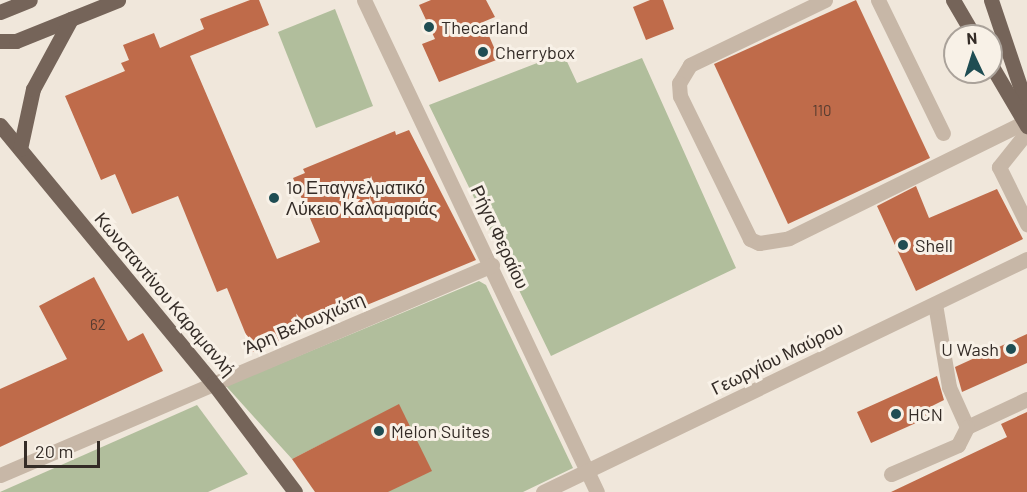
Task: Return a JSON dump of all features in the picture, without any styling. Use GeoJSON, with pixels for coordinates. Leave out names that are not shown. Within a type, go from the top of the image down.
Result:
{"type":"FeatureCollection","features":[{"type":"Feature","properties":{"kind":"main road"},"geometry":{"type":"LineString","coordinates":[[0,12],[30,0]]}},
{"type":"Feature","properties":{"kind":"main road"},"geometry":{"type":"LineString","coordinates":[[0,40],[16,41],[118,0]]}},
{"type":"Feature","properties":{"kind":"main road"},"geometry":{"type":"LineString","coordinates":[[953,0],[967,24]]}},
{"type":"Feature","properties":{"kind":"main road"},"geometry":{"type":"LineString","coordinates":[[992,0],[1027,122]]}},
{"type":"Feature","properties":{"kind":"main road"},"geometry":{"type":"LineString","coordinates":[[20,149],[39,74],[71,19]]}},
{"type":"Feature","properties":{"kind":"main road"},"geometry":{"type":"LineString","coordinates":[[1003,84],[1027,122]]}},
{"type":"Feature","properties":{"kind":"main road","name":"Κωνσταντίνου Καραμανλή"},"geometry":{"type":"LineString","coordinates":[[0,125],[213,383],[295,492]]}},
{"type":"Feature","properties":{"kind":"street","name":"Ρήγα Φεραίου"},"geometry":{"type":"LineString","coordinates":[[364,0],[492,265],[597,492]]}},
{"type":"Feature","properties":{"kind":"street"},"geometry":{"type":"LineString","coordinates":[[825,0],[690,65],[679,83],[680,96],[750,239],[759,243],[789,238],[1027,122]]}},
{"type":"Feature","properties":{"kind":"street"},"geometry":{"type":"LineString","coordinates":[[878,0],[943,133]]}},
{"type":"Feature","properties":{"kind":"street"},"geometry":{"type":"LineString","coordinates":[[1027,122],[999,167],[1027,224]]}},
{"type":"Feature","properties":{"kind":"street","name":"Γεωργίου Μαύρου"},"geometry":{"type":"LineString","coordinates":[[543,492],[1027,259]]}},
{"type":"Feature","properties":{"kind":"street","name":"Άρη Βελουχιώτη"},"geometry":{"type":"LineString","coordinates":[[0,475],[492,265]]}},
{"type":"Feature","properties":{"kind":"street"},"geometry":{"type":"LineString","coordinates":[[935,304],[949,387],[966,427]]}},
{"type":"Feature","properties":{"kind":"street"},"geometry":{"type":"LineString","coordinates":[[891,474],[958,445],[966,427],[1027,399]]}},
{"type":"Feature","properties":{"kind":"green space"},"geometry":{"type":"Polygon","coordinates":[[[335,9],[373,106],[316,128],[278,32],[335,9]]]}},
{"type":"Feature","properties":{"kind":"green space"},"geometry":{"type":"Polygon","coordinates":[[[563,53],[577,83],[642,58],[736,268],[551,356],[429,105],[563,53]]]}},
{"type":"Feature","properties":{"kind":"green space"},"geometry":{"type":"Polygon","coordinates":[[[479,281],[486,285],[573,468],[523,492],[388,492],[399,405],[292,459],[226,386],[479,281]]]}},
{"type":"Feature","properties":{"kind":"green space"},"geometry":{"type":"Polygon","coordinates":[[[197,405],[248,474],[208,492],[0,492],[197,405]]]}},
{"type":"Feature","properties":{"kind":"building"},"geometry":{"type":"Polygon","coordinates":[[[250,0],[259,0],[269,25],[190,56],[277,259],[320,242],[293,178],[305,173],[303,169],[395,131],[396,135],[409,130],[476,260],[253,352],[227,288],[217,292],[178,196],[132,214],[115,174],[101,180],[65,96],[125,71],[121,63],[129,60],[123,45],[154,33],[160,48],[204,29],[200,19],[250,0]]]}},
{"type":"Feature","properties":{"kind":"building"},"geometry":{"type":"Polygon","coordinates":[[[431,0],[486,0],[495,17],[483,22],[499,59],[439,82],[422,44],[435,39],[419,5],[431,0]]]}},
{"type":"Feature","properties":{"kind":"building"},"geometry":{"type":"Polygon","coordinates":[[[650,0],[663,0],[674,29],[646,40],[633,7],[650,0]]]}},
{"type":"Feature","properties":{"kind":"building"},"geometry":{"type":"Polygon","coordinates":[[[856,0],[930,158],[788,224],[714,64],[856,0]]]}},
{"type":"Feature","properties":{"kind":"building"},"geometry":{"type":"Polygon","coordinates":[[[916,186],[929,218],[997,189],[1023,239],[916,291],[877,206],[916,186]]]}},
{"type":"Feature","properties":{"kind":"building"},"geometry":{"type":"Polygon","coordinates":[[[94,277],[128,341],[143,333],[163,371],[0,447],[0,389],[67,359],[39,306],[94,277]]]}},
{"type":"Feature","properties":{"kind":"building","name":"U Wash"},"geometry":{"type":"Polygon","coordinates":[[[1027,334],[1027,363],[962,392],[955,367],[1027,334]]]}},
{"type":"Feature","properties":{"kind":"building","name":"HCN"},"geometry":{"type":"Polygon","coordinates":[[[937,376],[944,400],[930,407],[934,415],[871,443],[857,412],[937,376]]]}},
{"type":"Feature","properties":{"kind":"building","name":"Melon Suites"},"geometry":{"type":"Polygon","coordinates":[[[399,404],[432,471],[388,492],[315,492],[292,459],[399,404]]]}},
{"type":"Feature","properties":{"kind":"building"},"geometry":{"type":"Polygon","coordinates":[[[1027,412],[1027,492],[891,492],[1007,437],[1001,424],[1027,412]]]}},
{"type":"Feature","properties":{"kind":"place","name":"Thecarland"},"geometry":{"type":"Point","coordinates":[429,27]}},
{"type":"Feature","properties":{"kind":"place","name":"Cherrybox"},"geometry":{"type":"Point","coordinates":[483,52]}},
{"type":"Feature","properties":{"kind":"place","name":"1ο Επαγγελματικό Λύκειο Καλαμαριάς"},"geometry":{"type":"Point","coordinates":[274,198]}},
{"type":"Feature","properties":{"kind":"place","name":"Shell"},"geometry":{"type":"Point","coordinates":[903,245]}},
{"type":"Feature","properties":{"kind":"place","name":"U Wash"},"geometry":{"type":"Point","coordinates":[1011,349]}},
{"type":"Feature","properties":{"kind":"place","name":"HCN"},"geometry":{"type":"Point","coordinates":[896,414]}},
{"type":"Feature","properties":{"kind":"place","name":"Melon Suites"},"geometry":{"type":"Point","coordinates":[379,431]}}]}
